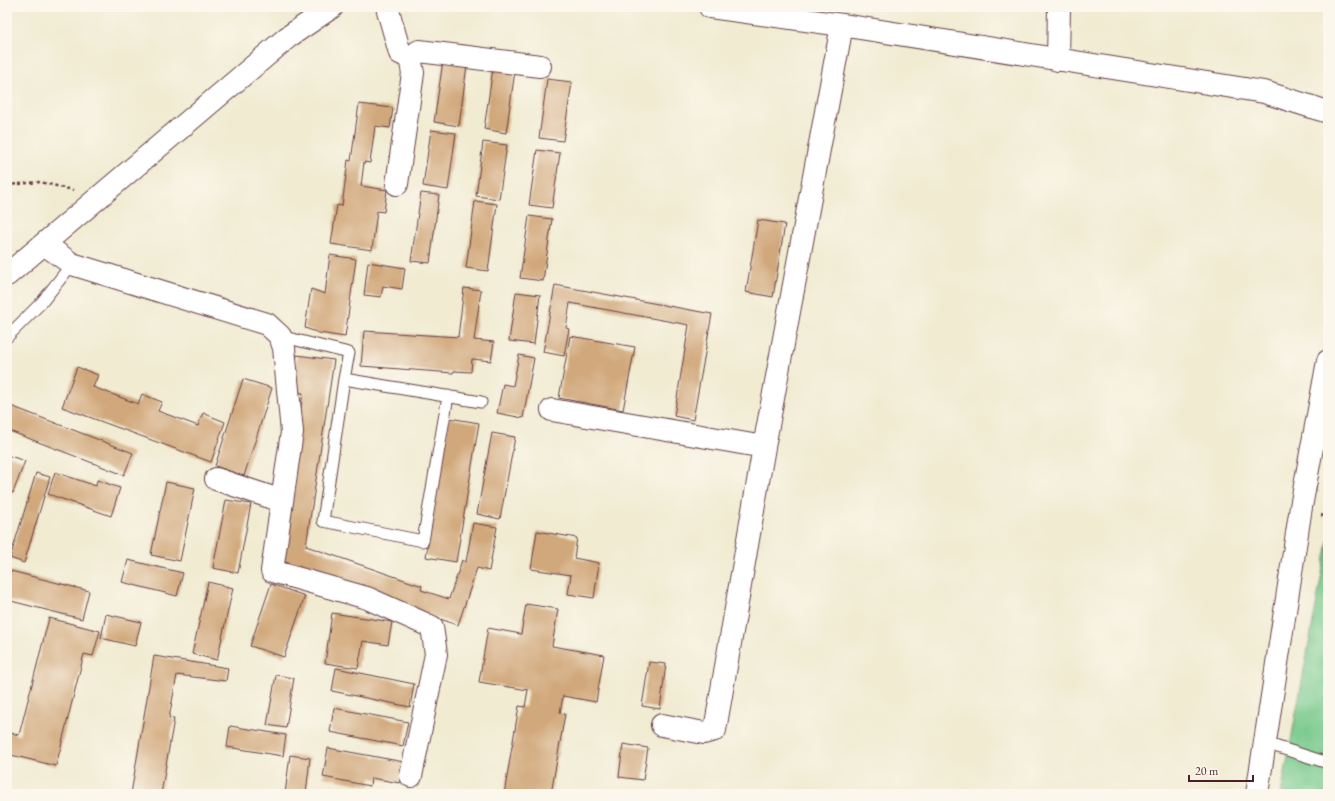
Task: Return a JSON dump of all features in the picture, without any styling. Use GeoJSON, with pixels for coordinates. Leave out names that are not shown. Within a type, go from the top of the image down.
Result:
{"type":"FeatureCollection","features":[{"type":"Feature","properties":{"kind":"street"},"geometry":{"type":"LineString","coordinates":[[7,275],[288,37],[332,7]]}},
{"type":"Feature","properties":{"kind":"street"},"geometry":{"type":"LineString","coordinates":[[388,7],[400,53],[410,58]]}},
{"type":"Feature","properties":{"kind":"street"},"geometry":{"type":"LineString","coordinates":[[710,7],[842,25],[1264,92],[1328,112]]}},
{"type":"Feature","properties":{"kind":"street"},"geometry":{"type":"LineString","coordinates":[[1058,60],[1059,7]]}},
{"type":"Feature","properties":{"kind":"street"},"geometry":{"type":"LineString","coordinates":[[662,726],[704,733],[715,730],[764,447],[842,25]]}},
{"type":"Feature","properties":{"kind":"street"},"geometry":{"type":"LineString","coordinates":[[410,58],[419,51],[540,66]]}},
{"type":"Feature","properties":{"kind":"street"},"geometry":{"type":"LineString","coordinates":[[397,184],[413,73],[410,58]]}},
{"type":"Feature","properties":{"kind":"street"},"geometry":{"type":"LineString","coordinates":[[44,244],[72,264],[267,324],[280,336],[284,348],[292,432],[272,571],[367,598],[432,627],[436,654],[411,776]]}},
{"type":"Feature","properties":{"kind":"street"},"geometry":{"type":"LineString","coordinates":[[1256,794],[1302,507],[1328,361]]}},
{"type":"Feature","properties":{"kind":"street"},"geometry":{"type":"LineString","coordinates":[[552,410],[764,447]]}},
{"type":"Feature","properties":{"kind":"street"},"geometry":{"type":"LineString","coordinates":[[216,479],[282,501]]}},
{"type":"Feature","properties":{"kind":"lane"},"geometry":{"type":"LineString","coordinates":[[7,337],[42,302],[72,264]]}},
{"type":"Feature","properties":{"kind":"lane"},"geometry":{"type":"LineString","coordinates":[[280,336],[349,353],[323,521],[423,541],[448,396]]}},
{"type":"Feature","properties":{"kind":"lane"},"geometry":{"type":"LineString","coordinates":[[344,379],[481,402]]}},
{"type":"Feature","properties":{"kind":"lane"},"geometry":{"type":"LineString","coordinates":[[1265,743],[1328,763]]}},
{"type":"Feature","properties":{"kind":"path"},"geometry":{"type":"LineString","coordinates":[[7,185],[40,182],[99,196]]}},
{"type":"Feature","properties":{"kind":"green space"},"geometry":{"type":"Polygon","coordinates":[[[1328,541],[1328,794],[1281,794],[1328,541]]]}},
{"type":"Feature","properties":{"kind":"building"},"geometry":{"type":"Polygon","coordinates":[[[443,61],[467,65],[459,126],[434,122],[443,61]]]}},
{"type":"Feature","properties":{"kind":"building"},"geometry":{"type":"Polygon","coordinates":[[[493,68],[515,71],[506,133],[484,129],[493,68]]]}},
{"type":"Feature","properties":{"kind":"building"},"geometry":{"type":"Polygon","coordinates":[[[547,79],[572,82],[563,141],[539,138],[547,79]]]}},
{"type":"Feature","properties":{"kind":"building"},"geometry":{"type":"Polygon","coordinates":[[[359,104],[393,108],[390,128],[375,126],[370,163],[364,162],[361,186],[387,190],[384,212],[377,211],[372,250],[331,244],[337,205],[342,206],[348,160],[351,161],[359,104]]]}},
{"type":"Feature","properties":{"kind":"building"},"geometry":{"type":"Polygon","coordinates":[[[431,130],[456,133],[448,190],[423,186],[431,130]]]}},
{"type":"Feature","properties":{"kind":"building"},"geometry":{"type":"Polygon","coordinates":[[[483,142],[507,145],[499,199],[476,196],[483,142]]]}},
{"type":"Feature","properties":{"kind":"building"},"geometry":{"type":"Polygon","coordinates":[[[537,150],[560,153],[552,208],[529,205],[537,150]]]}},
{"type":"Feature","properties":{"kind":"building"},"geometry":{"type":"Polygon","coordinates":[[[421,193],[439,195],[430,263],[411,261],[421,193]]]}},
{"type":"Feature","properties":{"kind":"building"},"geometry":{"type":"Polygon","coordinates":[[[475,201],[497,204],[488,271],[466,268],[475,201]]]}},
{"type":"Feature","properties":{"kind":"building"},"geometry":{"type":"Polygon","coordinates":[[[529,216],[552,219],[543,281],[520,278],[529,216]]]}},
{"type":"Feature","properties":{"kind":"building"},"geometry":{"type":"Polygon","coordinates":[[[758,220],[785,224],[773,297],[746,292],[758,220]]]}},
{"type":"Feature","properties":{"kind":"building"},"geometry":{"type":"Polygon","coordinates":[[[330,255],[356,259],[345,337],[319,333],[305,328],[311,289],[325,294],[330,255]]]}},
{"type":"Feature","properties":{"kind":"building"},"geometry":{"type":"Polygon","coordinates":[[[368,262],[405,268],[402,289],[383,286],[381,297],[364,295],[368,262]]]}},
{"type":"Feature","properties":{"kind":"building"},"geometry":{"type":"Polygon","coordinates":[[[555,285],[712,314],[693,420],[674,416],[689,325],[570,303],[566,328],[569,329],[564,356],[543,352],[555,285]]]}},
{"type":"Feature","properties":{"kind":"building"},"geometry":{"type":"Polygon","coordinates":[[[464,288],[481,290],[474,340],[494,342],[491,361],[472,359],[471,372],[454,371],[453,373],[361,366],[364,331],[458,337],[464,288]]]}},
{"type":"Feature","properties":{"kind":"building"},"geometry":{"type":"Polygon","coordinates":[[[516,292],[540,295],[534,344],[509,341],[516,292]]]}},
{"type":"Feature","properties":{"kind":"building"},"geometry":{"type":"Polygon","coordinates":[[[570,336],[635,347],[623,410],[559,398],[570,336]]]}},
{"type":"Feature","properties":{"kind":"building"},"geometry":{"type":"Polygon","coordinates":[[[297,355],[334,360],[306,546],[422,586],[421,590],[449,599],[462,560],[466,562],[473,523],[497,527],[489,571],[477,568],[458,625],[302,572],[303,568],[279,560],[303,393],[292,391],[297,355]]]}},
{"type":"Feature","properties":{"kind":"building"},"geometry":{"type":"Polygon","coordinates":[[[519,355],[534,358],[523,418],[497,413],[503,384],[513,386],[519,355]]]}},
{"type":"Feature","properties":{"kind":"building"},"geometry":{"type":"Polygon","coordinates":[[[77,367],[98,375],[93,387],[138,404],[142,394],[162,402],[158,411],[198,426],[203,413],[225,422],[211,462],[62,407],[77,367]]]}},
{"type":"Feature","properties":{"kind":"building"},"geometry":{"type":"Polygon","coordinates":[[[243,379],[272,388],[244,476],[215,466],[243,379]]]}},
{"type":"Feature","properties":{"kind":"building"},"geometry":{"type":"Polygon","coordinates":[[[11,406],[133,453],[124,475],[7,430],[7,416],[11,406]]]}},
{"type":"Feature","properties":{"kind":"building"},"geometry":{"type":"Polygon","coordinates":[[[449,418],[479,423],[456,562],[426,557],[449,418]]]}},
{"type":"Feature","properties":{"kind":"building"},"geometry":{"type":"Polygon","coordinates":[[[492,433],[515,437],[500,519],[477,514],[492,433]]]}},
{"type":"Feature","properties":{"kind":"building"},"geometry":{"type":"Polygon","coordinates":[[[7,455],[25,461],[13,493],[7,491],[7,455]]]}},
{"type":"Feature","properties":{"kind":"building"},"geometry":{"type":"Polygon","coordinates":[[[55,472],[96,486],[97,480],[120,488],[111,516],[48,494],[55,472]]]}},
{"type":"Feature","properties":{"kind":"building"},"geometry":{"type":"Polygon","coordinates":[[[36,473],[50,477],[24,563],[10,558],[36,473]]]}},
{"type":"Feature","properties":{"kind":"building"},"geometry":{"type":"Polygon","coordinates":[[[166,482],[195,488],[180,561],[151,555],[166,482]]]}},
{"type":"Feature","properties":{"kind":"building"},"geometry":{"type":"Polygon","coordinates":[[[226,500],[251,504],[238,573],[213,568],[226,500]]]}},
{"type":"Feature","properties":{"kind":"building"},"geometry":{"type":"Polygon","coordinates":[[[537,531],[577,538],[574,558],[599,563],[594,598],[568,594],[571,575],[531,569],[537,531]]]}},
{"type":"Feature","properties":{"kind":"building"},"geometry":{"type":"Polygon","coordinates":[[[128,560],[183,573],[177,596],[122,582],[128,560]]]}},
{"type":"Feature","properties":{"kind":"building"},"geometry":{"type":"Polygon","coordinates":[[[7,570],[89,591],[82,619],[7,600],[7,570]]]}},
{"type":"Feature","properties":{"kind":"building"},"geometry":{"type":"Polygon","coordinates":[[[208,582],[233,588],[217,660],[192,654],[208,582]]]}},
{"type":"Feature","properties":{"kind":"building"},"geometry":{"type":"Polygon","coordinates":[[[271,584],[305,596],[284,657],[250,646],[271,584]]]}},
{"type":"Feature","properties":{"kind":"building"},"geometry":{"type":"Polygon","coordinates":[[[526,604],[558,609],[552,646],[604,655],[596,702],[563,696],[560,713],[565,714],[551,794],[504,794],[519,706],[525,707],[528,690],[479,682],[488,628],[521,634],[526,604]]]}},
{"type":"Feature","properties":{"kind":"building"},"geometry":{"type":"Polygon","coordinates":[[[332,613],[392,622],[388,645],[363,641],[358,668],[325,663],[332,613]]]}},
{"type":"Feature","properties":{"kind":"building"},"geometry":{"type":"Polygon","coordinates":[[[106,614],[141,622],[135,646],[101,638],[106,614]]]}},
{"type":"Feature","properties":{"kind":"building"},"geometry":{"type":"Polygon","coordinates":[[[49,618],[100,631],[93,656],[84,654],[56,766],[7,754],[7,732],[19,735],[49,618]]]}},
{"type":"Feature","properties":{"kind":"building"},"geometry":{"type":"Polygon","coordinates":[[[154,656],[228,668],[226,681],[177,675],[169,718],[174,719],[161,794],[131,794],[154,656]]]}},
{"type":"Feature","properties":{"kind":"building"},"geometry":{"type":"Polygon","coordinates":[[[649,662],[666,664],[660,709],[642,706],[649,662]]]}},
{"type":"Feature","properties":{"kind":"building"},"geometry":{"type":"Polygon","coordinates":[[[336,668],[414,684],[410,707],[332,691],[336,668]]]}},
{"type":"Feature","properties":{"kind":"building"},"geometry":{"type":"Polygon","coordinates":[[[276,675],[294,678],[286,728],[267,725],[276,675]]]}},
{"type":"Feature","properties":{"kind":"building"},"geometry":{"type":"Polygon","coordinates":[[[334,708],[408,722],[403,746],[330,732],[334,708]]]}},
{"type":"Feature","properties":{"kind":"building"},"geometry":{"type":"Polygon","coordinates":[[[230,726],[286,735],[283,756],[227,747],[230,726]]]}},
{"type":"Feature","properties":{"kind":"building"},"geometry":{"type":"Polygon","coordinates":[[[623,744],[648,748],[643,780],[619,777],[623,744]]]}},
{"type":"Feature","properties":{"kind":"building"},"geometry":{"type":"Polygon","coordinates":[[[328,748],[404,762],[400,783],[371,778],[370,786],[323,777],[328,748]]]}},
{"type":"Feature","properties":{"kind":"building"},"geometry":{"type":"Polygon","coordinates":[[[290,755],[310,758],[306,794],[285,794],[290,755]]]}}]}
